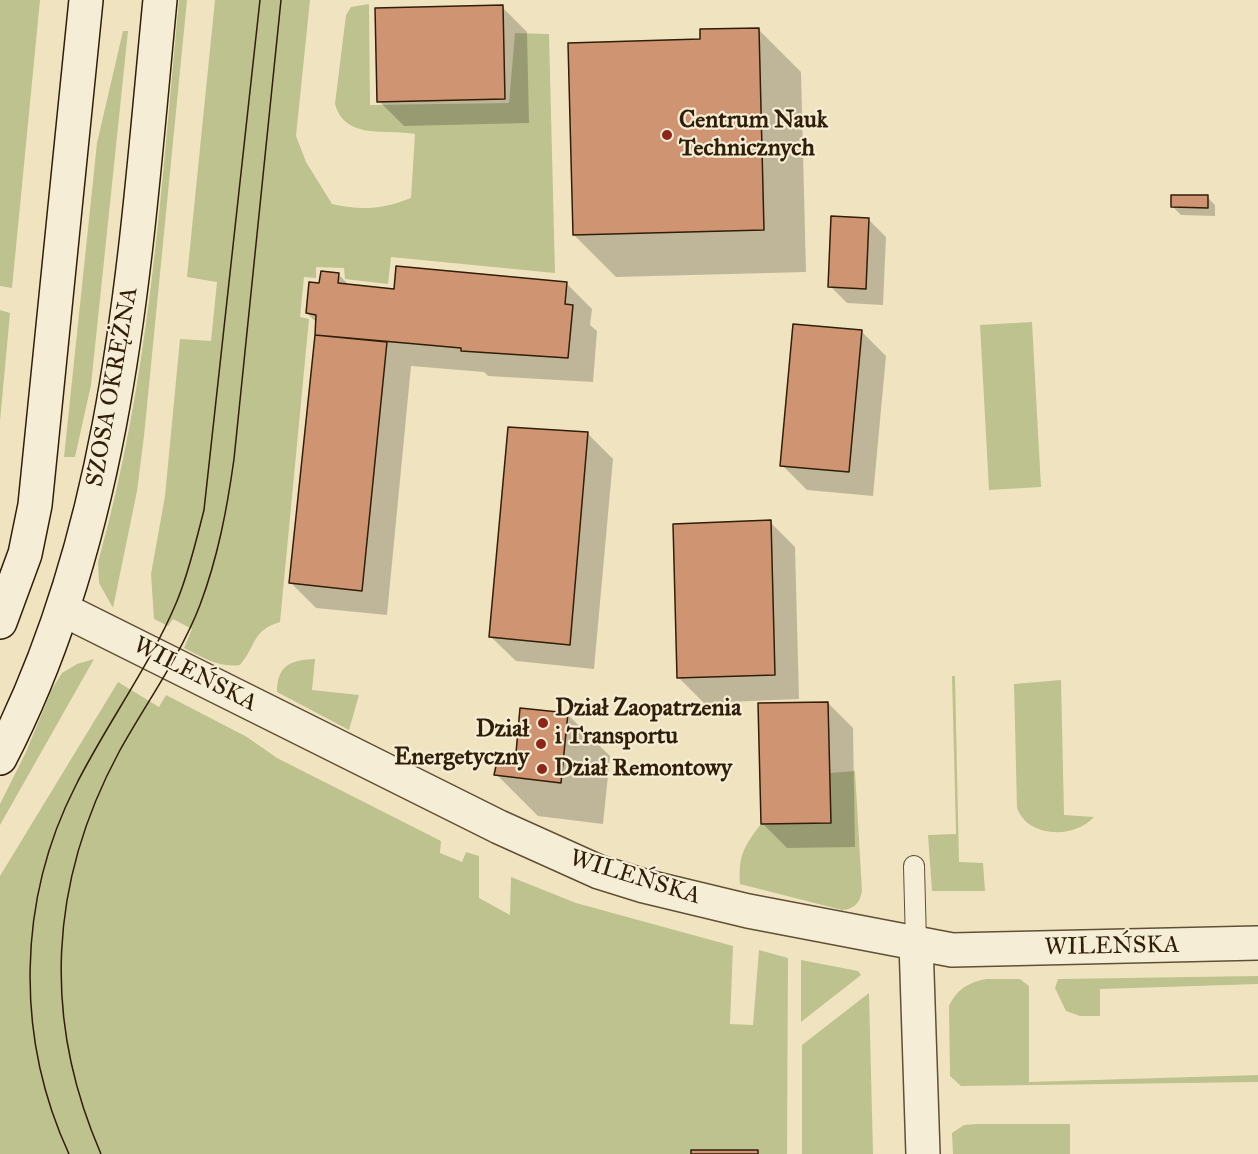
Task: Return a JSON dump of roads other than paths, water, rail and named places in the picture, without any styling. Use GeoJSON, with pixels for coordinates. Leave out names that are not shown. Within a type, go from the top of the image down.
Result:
{"type":"FeatureCollection","features":[{"type":"Feature","properties":{"kind":"street"},"geometry":{"type":"LineString","coordinates":[[0,622],[25,554],[35,505],[86,0]]}},
{"type":"Feature","properties":{"kind":"street","name":"SZOSA OKRĘŻNA"},"geometry":{"type":"LineString","coordinates":[[0,758],[42,669],[64,610],[106,446],[135,251],[160,0]]}},
{"type":"Feature","properties":{"kind":"street","name":"WILEŃSKA"},"geometry":{"type":"LineString","coordinates":[[64,610],[498,827],[599,872],[748,911],[952,950],[1258,943]]}},
{"type":"Feature","properties":{"kind":"street"},"geometry":{"type":"LineString","coordinates":[[916,943],[923,1154]]}},
{"type":"Feature","properties":{"kind":"lane"},"geometry":{"type":"LineString","coordinates":[[914,866],[916,943]]}},
{"type":"Feature","properties":{"kind":"tram line"},"geometry":{"type":"LineString","coordinates":[[69,1154],[51,1109],[39,1063],[32,1016],[30,969],[34,921],[42,875],[57,829],[88,762],[166,625],[185,579],[204,510],[260,0]]}},
{"type":"Feature","properties":{"kind":"tram line"},"geometry":{"type":"LineString","coordinates":[[101,1154],[82,1103],[69,1053],[62,1002],[62,951],[67,901],[78,851],[96,801],[119,752],[173,661],[192,624],[217,551],[234,459],[281,0]]}},
{"type":"Feature","properties":{"kind":"place","name":"Centrum Nauk Technicznych"},"geometry":{"type":"Point","coordinates":[667,135]}},
{"type":"Feature","properties":{"kind":"place","name":"Dział Zaopatrzenia i Transportu"},"geometry":{"type":"Point","coordinates":[543,723]}},
{"type":"Feature","properties":{"kind":"place","name":"Dział Energetyczny"},"geometry":{"type":"Point","coordinates":[541,744]}},
{"type":"Feature","properties":{"kind":"place","name":"Dział Remontowy"},"geometry":{"type":"Point","coordinates":[542,769]}}]}
